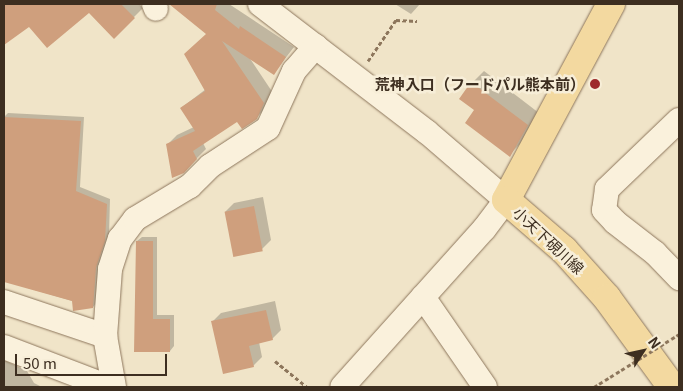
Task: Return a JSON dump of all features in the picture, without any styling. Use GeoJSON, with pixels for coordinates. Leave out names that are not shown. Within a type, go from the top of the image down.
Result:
{"type":"FeatureCollection","features":[{"type":"Feature","properties":{"kind":"main road","name":"小天下硯川線"},"geometry":{"type":"LineString","coordinates":[[611,4],[506,200],[564,250],[607,298],[672,387]]}},
{"type":"Feature","properties":{"kind":"street"},"geometry":{"type":"LineString","coordinates":[[260,4],[357,78],[506,200],[484,229],[342,387]]}},
{"type":"Feature","properties":{"kind":"street"},"geometry":{"type":"LineString","coordinates":[[114,387],[105,336],[110,269],[120,239],[134,220],[190,186],[210,166],[268,128],[294,71],[316,46]]}},
{"type":"Feature","properties":{"kind":"street"},"geometry":{"type":"LineString","coordinates":[[679,120],[607,189],[604,210],[614,222],[655,253],[679,278]]}},
{"type":"Feature","properties":{"kind":"street"},"geometry":{"type":"LineString","coordinates":[[423,297],[485,387]]}},
{"type":"Feature","properties":{"kind":"street"},"geometry":{"type":"LineString","coordinates":[[4,302],[105,336]]}},
{"type":"Feature","properties":{"kind":"street"},"geometry":{"type":"LineString","coordinates":[[4,347],[109,387]]}},
{"type":"Feature","properties":{"kind":"path"},"geometry":{"type":"LineString","coordinates":[[357,78],[396,20],[417,21]]}},
{"type":"Feature","properties":{"kind":"path"},"geometry":{"type":"LineString","coordinates":[[594,387],[679,334]]}},
{"type":"Feature","properties":{"kind":"path"},"geometry":{"type":"LineString","coordinates":[[275,361],[307,387]]}},
{"type":"Feature","properties":{"kind":"building"},"geometry":{"type":"Polygon","coordinates":[[[4,4],[121,4],[135,18],[114,39],[89,13],[47,48],[29,27],[4,45],[4,4]]]}},
{"type":"Feature","properties":{"kind":"building"},"geometry":{"type":"Polygon","coordinates":[[[169,4],[217,4],[215,10],[239,29],[240,26],[286,57],[274,75],[222,41],[264,103],[257,119],[242,129],[237,122],[193,151],[197,159],[184,173],[172,178],[166,144],[195,131],[180,108],[205,91],[184,54],[206,34],[169,4]]]}},
{"type":"Feature","properties":{"kind":"building"},"geometry":{"type":"Polygon","coordinates":[[[471,82],[528,125],[510,157],[465,123],[474,110],[459,99],[471,82]]]}},
{"type":"Feature","properties":{"kind":"building"},"geometry":{"type":"Polygon","coordinates":[[[4,117],[81,121],[76,191],[107,204],[105,241],[96,268],[93,308],[73,311],[72,301],[4,282],[4,117]]]}},
{"type":"Feature","properties":{"kind":"building"},"geometry":{"type":"Polygon","coordinates":[[[254,206],[263,251],[233,257],[225,212],[254,206]]]}},
{"type":"Feature","properties":{"kind":"building"},"geometry":{"type":"Polygon","coordinates":[[[136,241],[153,241],[153,319],[170,319],[170,352],[134,352],[136,241]]]}},
{"type":"Feature","properties":{"kind":"building"},"geometry":{"type":"Polygon","coordinates":[[[266,310],[273,340],[249,346],[254,367],[223,374],[211,321],[266,310]]]}},
{"type":"Feature","properties":{"kind":"place","name":"荒神入口（フードパル熊本前）"},"geometry":{"type":"Point","coordinates":[595,84]}}]}
